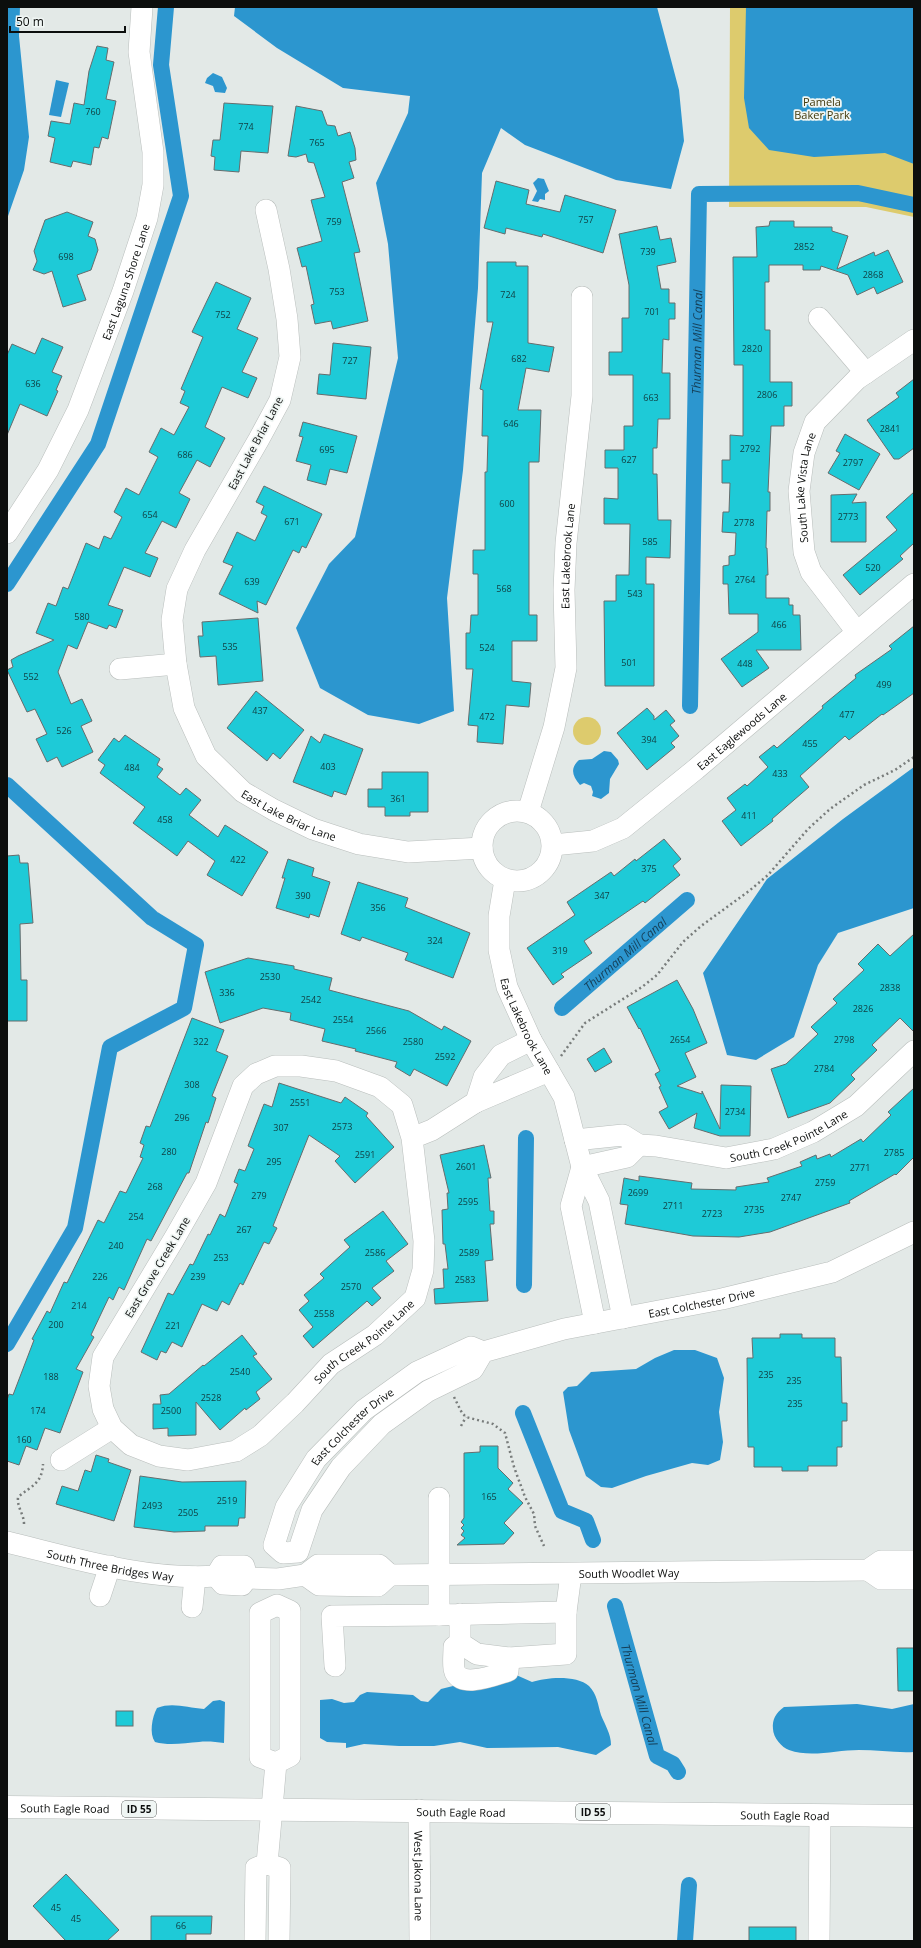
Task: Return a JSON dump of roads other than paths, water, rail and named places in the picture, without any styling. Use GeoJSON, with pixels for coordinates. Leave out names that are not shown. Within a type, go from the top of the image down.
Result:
{"type":"FeatureCollection","features":[{"type":"Feature","properties":{"kind":"highway","name":"South Eagle Road"},"geometry":{"type":"LineString","coordinates":[[7,1807],[914,1816]]}},
{"type":"Feature","properties":{"kind":"street","name":"East Laguna Shore Lane"},"geometry":{"type":"LineString","coordinates":[[7,533],[48,470],[78,410],[147,218],[153,185],[153,152],[139,52],[142,7]]}},
{"type":"Feature","properties":{"kind":"street","name":"East Lake Briar Lane"},"geometry":{"type":"LineString","coordinates":[[266,210],[279,269],[287,319],[290,357],[280,400],[195,550],[177,589],[172,620],[176,664],[184,708],[206,756],[243,792],[313,829],[359,844],[408,852],[482,848]]}},
{"type":"Feature","properties":{"kind":"street","name":"East Lakebrook Lane"},"geometry":{"type":"LineString","coordinates":[[528,812],[554,727],[566,668],[564,590],[566,543],[582,396],[582,297]]}},
{"type":"Feature","properties":{"kind":"street"},"geometry":{"type":"LineString","coordinates":[[819,318],[866,373]]}},
{"type":"Feature","properties":{"kind":"street","name":"South Lake Vista Lane"},"geometry":{"type":"LineString","coordinates":[[857,632],[811,572],[804,552],[799,491],[804,452],[815,422],[857,379],[914,340]]}},
{"type":"Feature","properties":{"kind":"street","name":"East Eaglewoods Lane"},"geometry":{"type":"LineString","coordinates":[[553,845],[593,841],[623,828],[696,769],[914,584]]}},
{"type":"Feature","properties":{"kind":"street"},"geometry":{"type":"LineString","coordinates":[[120,669],[176,664]]}},
{"type":"Feature","properties":{"kind":"street"},"geometry":{"type":"LineString","coordinates":[[517,811],[528,812],[538,817],[546,825],[551,835],[553,845],[549,862],[538,875],[528,880],[517,882],[505,880],[496,875],[489,868],[484,858],[482,848],[483,837],[488,826],[496,818],[506,812],[517,811]]}},
{"type":"Feature","properties":{"kind":"street","name":"East Lakebrook Lane"},"geometry":{"type":"LineString","coordinates":[[505,880],[499,916],[499,950],[507,987],[531,1040],[555,1064],[582,1167],[600,1201],[623,1318]]}},
{"type":"Feature","properties":{"kind":"street"},"geometry":{"type":"LineString","coordinates":[[476,1102],[484,1076],[501,1055],[531,1040]]}},
{"type":"Feature","properties":{"kind":"street","name":"South Creek Pointe Lane"},"geometry":{"type":"LineString","coordinates":[[575,1140],[623,1135],[639,1145],[656,1146],[726,1158],[774,1149],[813,1132],[856,1106],[914,1051]]}},
{"type":"Feature","properties":{"kind":"street"},"geometry":{"type":"LineString","coordinates":[[412,1138],[432,1130],[476,1102],[555,1064]]}},
{"type":"Feature","properties":{"kind":"street","name":"South Creek Pointe Lane"},"geometry":{"type":"LineString","coordinates":[[112,1428],[131,1445],[160,1456],[188,1460],[236,1451],[260,1436],[295,1403],[331,1364],[375,1335],[415,1298],[423,1270],[424,1241],[412,1138],[402,1105],[380,1087],[336,1071],[301,1066],[275,1066]]}},
{"type":"Feature","properties":{"kind":"street","name":"East Grove Creek Lane"},"geometry":{"type":"LineString","coordinates":[[112,1428],[103,1409],[99,1386],[103,1358],[174,1240],[206,1183],[243,1086],[256,1074],[275,1066]]}},
{"type":"Feature","properties":{"kind":"street"},"geometry":{"type":"LineString","coordinates":[[595,1323],[571,1206],[582,1167],[627,1157],[639,1145]]}},
{"type":"Feature","properties":{"kind":"street","name":"East Colchester Drive"},"geometry":{"type":"LineString","coordinates":[[277,1605],[278,1579],[283,1553],[274,1545],[286,1507],[316,1459],[359,1415],[417,1372],[471,1347],[483,1352],[564,1329],[722,1299],[832,1272],[914,1232]]}},
{"type":"Feature","properties":{"kind":"street"},"geometry":{"type":"LineString","coordinates":[[53,1459],[112,1428]]}},
{"type":"Feature","properties":{"kind":"street"},"geometry":{"type":"LineString","coordinates":[[439,1498],[439,1614]]}},
{"type":"Feature","properties":{"kind":"street","name":"South Three Bridges Way"},"geometry":{"type":"LineString","coordinates":[[7,1542],[110,1566],[182,1577],[216,1576],[223,1584],[242,1585],[247,1578],[278,1579]]}},
{"type":"Feature","properties":{"kind":"street","name":"South Woodlet Way"},"geometry":{"type":"LineString","coordinates":[[278,1579],[305,1575],[319,1585],[378,1586],[390,1575],[868,1570],[881,1561],[914,1561]]}},
{"type":"Feature","properties":{"kind":"street"},"geometry":{"type":"LineString","coordinates":[[100,1596],[110,1566]]}},
{"type":"Feature","properties":{"kind":"street","name":"South Woodlet Way"},"geometry":{"type":"LineString","coordinates":[[868,1570],[881,1579],[914,1579]]}},
{"type":"Feature","properties":{"kind":"street"},"geometry":{"type":"LineString","coordinates":[[460,1643],[477,1654],[509,1658],[566,1654],[566,1612],[572,1574]]}},
{"type":"Feature","properties":{"kind":"street"},"geometry":{"type":"LineString","coordinates":[[192,1608],[195,1577]]}},
{"type":"Feature","properties":{"kind":"street"},"geometry":{"type":"LineString","coordinates":[[277,1605],[290,1611],[290,1756],[276,1763],[260,1757],[260,1613],[277,1605]]}},
{"type":"Feature","properties":{"kind":"street"},"geometry":{"type":"LineString","coordinates":[[335,1666],[332,1616],[566,1612]]}},
{"type":"Feature","properties":{"kind":"street"},"geometry":{"type":"LineString","coordinates":[[460,1614],[460,1643]]}},
{"type":"Feature","properties":{"kind":"street"},"geometry":{"type":"LineString","coordinates":[[460,1643],[454,1647],[454,1670],[458,1676],[472,1681],[508,1671],[509,1658]]}},
{"type":"Feature","properties":{"kind":"street"},"geometry":{"type":"LineString","coordinates":[[267,1864],[276,1763]]}},
{"type":"Feature","properties":{"kind":"street","name":"West Jakona Lane"},"geometry":{"type":"LineString","coordinates":[[419,1810],[420,1941]]}},
{"type":"Feature","properties":{"kind":"street"},"geometry":{"type":"LineString","coordinates":[[819,1941],[820,1816]]}},
{"type":"Feature","properties":{"kind":"street"},"geometry":{"type":"LineString","coordinates":[[254,1941],[256,1868],[267,1864],[280,1868],[279,1941]]}},
{"type":"Feature","properties":{"kind":"water"},"geometry":{"type":"Polygon","coordinates":[[[7,7],[20,7],[19,36],[29,137],[24,170],[7,219],[7,7]]]}},
{"type":"Feature","properties":{"kind":"water"},"geometry":{"type":"Polygon","coordinates":[[[235,7],[657,7],[679,90],[684,141],[671,189],[616,180],[525,145],[501,128],[482,173],[478,288],[463,470],[447,598],[454,711],[419,724],[368,715],[320,688],[296,628],[329,564],[355,537],[398,358],[388,244],[376,183],[408,113],[410,96],[343,88],[277,48],[234,16],[235,7]]]}},
{"type":"Feature","properties":{"kind":"water","name":"Pamela Baker Park"},"geometry":{"type":"Polygon","coordinates":[[[746,7],[914,7],[914,164],[885,153],[814,157],[769,150],[749,128],[744,98],[746,7]]]}},
{"type":"Feature","properties":{"kind":"water"},"geometry":{"type":"Polygon","coordinates":[[[213,73],[222,77],[227,88],[225,93],[215,92],[213,86],[205,83],[207,78],[213,73]]]}},
{"type":"Feature","properties":{"kind":"water"},"geometry":{"type":"Polygon","coordinates":[[[56,80],[69,83],[61,117],[49,115],[56,80]]]}},
{"type":"Feature","properties":{"kind":"water"},"geometry":{"type":"Polygon","coordinates":[[[538,178],[544,179],[549,191],[545,194],[545,200],[540,199],[538,202],[532,201],[537,191],[533,183],[538,178]]]}},
{"type":"Feature","properties":{"kind":"water"},"geometry":{"type":"Polygon","coordinates":[[[604,751],[611,752],[618,760],[619,764],[610,779],[609,793],[601,799],[592,796],[593,792],[591,786],[584,783],[580,785],[575,778],[573,769],[579,760],[592,759],[604,751]]]}},
{"type":"Feature","properties":{"kind":"water"},"geometry":{"type":"Polygon","coordinates":[[[914,767],[914,908],[838,933],[818,965],[794,1037],[756,1060],[727,1055],[703,973],[767,879],[843,819],[914,767]]]}},
{"type":"Feature","properties":{"kind":"water"},"geometry":{"type":"Polygon","coordinates":[[[674,1350],[695,1350],[717,1358],[724,1378],[719,1412],[723,1442],[720,1460],[708,1465],[692,1463],[646,1476],[612,1488],[601,1487],[586,1476],[569,1430],[563,1392],[568,1387],[577,1386],[591,1372],[636,1369],[655,1358],[674,1350]]]}},
{"type":"Feature","properties":{"kind":"water"},"geometry":{"type":"Polygon","coordinates":[[[505,1673],[514,1674],[532,1682],[562,1678],[584,1682],[592,1689],[596,1696],[601,1715],[609,1733],[611,1745],[596,1755],[558,1747],[487,1748],[460,1742],[434,1746],[364,1744],[346,1748],[346,1743],[327,1742],[320,1738],[320,1700],[332,1699],[344,1703],[354,1702],[360,1695],[367,1692],[413,1695],[421,1701],[428,1702],[441,1689],[505,1673]]]}},
{"type":"Feature","properties":{"kind":"water"},"geometry":{"type":"Polygon","coordinates":[[[220,1700],[225,1702],[224,1743],[205,1742],[171,1744],[155,1742],[153,1739],[152,1725],[157,1708],[174,1705],[204,1709],[213,1701],[220,1700]]]}},
{"type":"Feature","properties":{"kind":"water"},"geometry":{"type":"Polygon","coordinates":[[[857,1704],[892,1709],[914,1704],[914,1752],[850,1750],[815,1754],[797,1752],[786,1749],[778,1742],[773,1732],[774,1719],[784,1707],[857,1704]]]}},
{"type":"Feature","properties":{"kind":"waterway"},"geometry":{"type":"LineString","coordinates":[[7,584],[98,444],[181,196],[161,65],[166,7]]}},
{"type":"Feature","properties":{"kind":"waterway","name":"Thurman Mill Canal"},"geometry":{"type":"LineString","coordinates":[[690,706],[699,194],[858,193],[914,205]]}},
{"type":"Feature","properties":{"kind":"waterway"},"geometry":{"type":"LineString","coordinates":[[7,785],[152,918],[196,945],[184,1008],[110,1047],[75,1228],[7,1344]]}},
{"type":"Feature","properties":{"kind":"waterway","name":"Thurman Mill Canal"},"geometry":{"type":"LineString","coordinates":[[562,1008],[687,900]]}},
{"type":"Feature","properties":{"kind":"waterway","name":"Thurman Mill Canal"},"geometry":{"type":"LineString","coordinates":[[524,1285],[526,1138]]}},
{"type":"Feature","properties":{"kind":"waterway","name":"Thurman Mill Canal"},"geometry":{"type":"LineString","coordinates":[[523,1413],[562,1511],[586,1521],[593,1540]]}},
{"type":"Feature","properties":{"kind":"waterway","name":"Thurman Mill Canal"},"geometry":{"type":"LineString","coordinates":[[615,1606],[657,1756],[673,1764],[678,1772]]}},
{"type":"Feature","properties":{"kind":"waterway","name":"Thurman Mill Canal"},"geometry":{"type":"LineString","coordinates":[[685,1941],[689,1885]]}}]}
